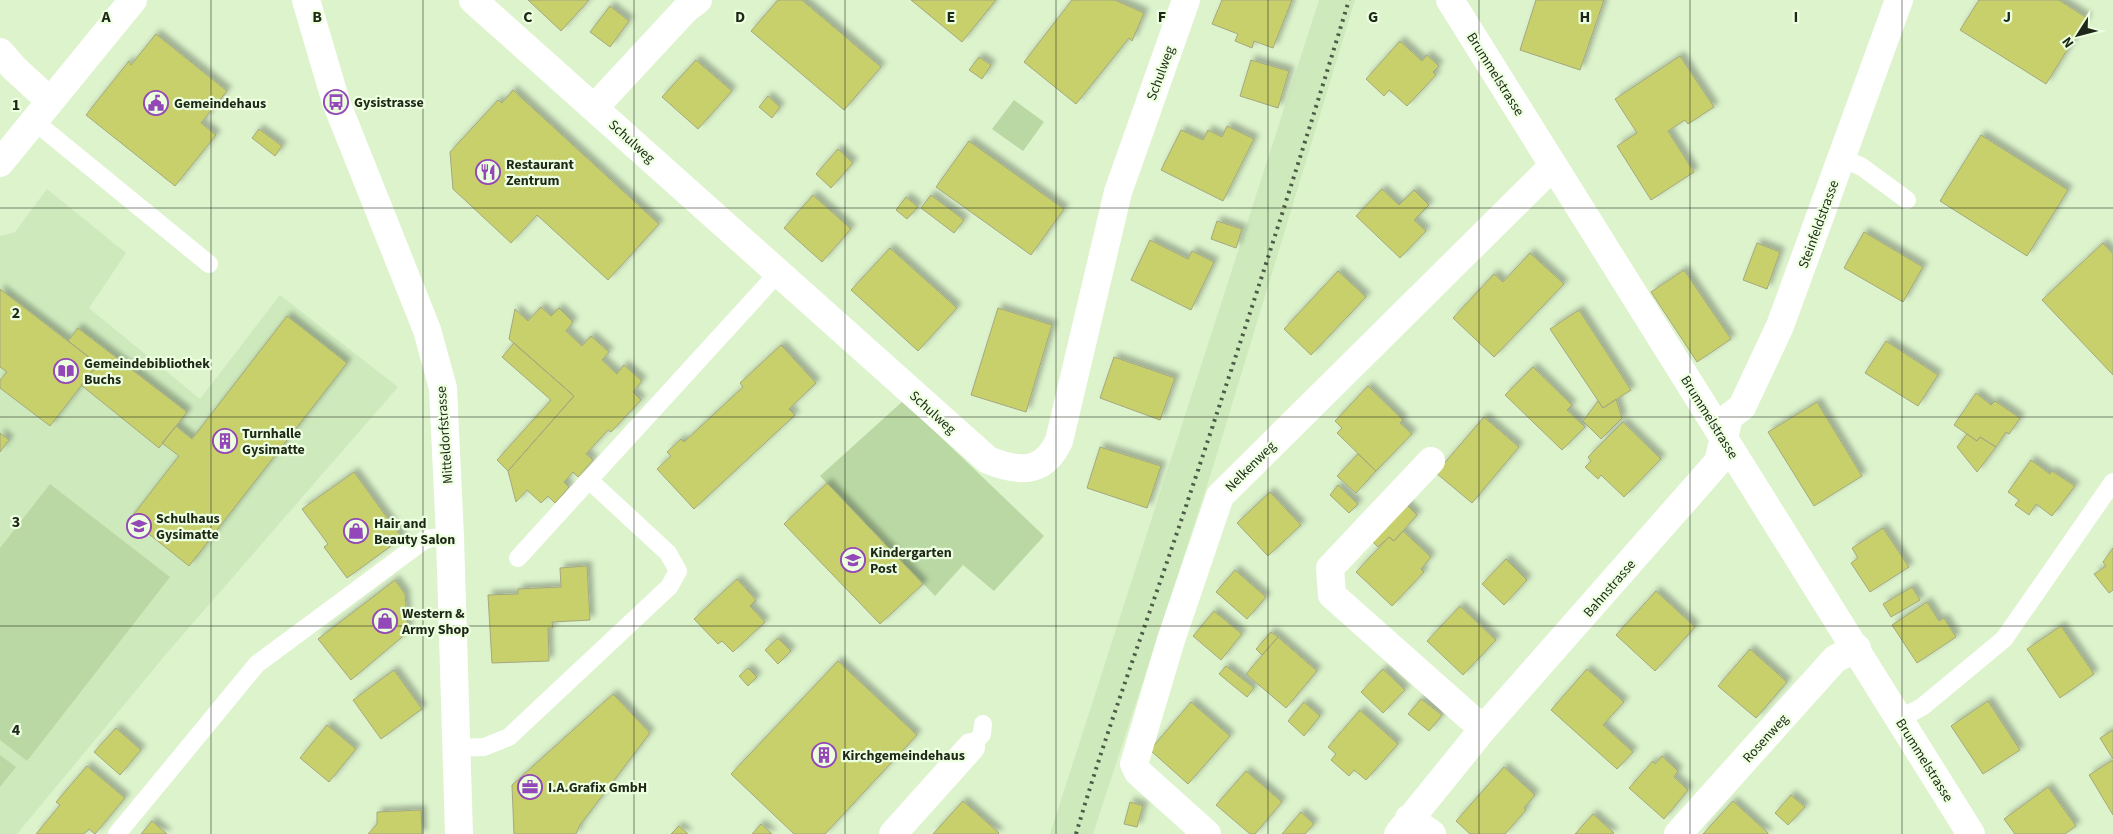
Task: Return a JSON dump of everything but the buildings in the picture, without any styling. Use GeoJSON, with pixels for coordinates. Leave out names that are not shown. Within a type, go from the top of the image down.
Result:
{"type":"FeatureCollection","features":[{"type":"Feature","properties":{"kind":"street"},"geometry":{"type":"LineString","coordinates":[[0,163],[133,0]]}},
{"type":"Feature","properties":{"kind":"street","name":"Mitteldorfstrasse"},"geometry":{"type":"LineString","coordinates":[[306,0],[345,125],[427,330],[443,388],[450,537],[459,834]]}},
{"type":"Feature","properties":{"kind":"street","name":"Schulweg"},"geometry":{"type":"LineString","coordinates":[[473,0],[988,460],[1020,470],[1039,464],[1054,452],[1059,441],[1118,192],[1186,0]]}},
{"type":"Feature","properties":{"kind":"street"},"geometry":{"type":"LineString","coordinates":[[595,107],[686,10],[698,0]]}},
{"type":"Feature","properties":{"kind":"street","name":"Brummelstrasse"},"geometry":{"type":"LineString","coordinates":[[1450,0],[1725,441],[1857,648],[1971,834]]}},
{"type":"Feature","properties":{"kind":"street","name":"Steinfeldstrasse"},"geometry":{"type":"LineString","coordinates":[[1725,441],[1729,417],[1742,407],[1780,326],[1843,158],[1899,0]]}},
{"type":"Feature","properties":{"kind":"street"},"geometry":{"type":"LineString","coordinates":[[0,52],[14,68],[42,111]]}},
{"type":"Feature","properties":{"kind":"street","name":"Nelkenweg"},"geometry":{"type":"LineString","coordinates":[[1207,834],[1138,772],[1134,764],[1171,640],[1220,496],[1553,166]]}},
{"type":"Feature","properties":{"kind":"street","name":"Bahnstrasse"},"geometry":{"type":"LineString","coordinates":[[1404,826],[1483,729],[1715,466],[1725,441]]}},
{"type":"Feature","properties":{"kind":"street"},"geometry":{"type":"LineString","coordinates":[[1430,461],[1330,568],[1332,596],[1483,729]]}},
{"type":"Feature","properties":{"kind":"street","name":"Rosenweg"},"geometry":{"type":"LineString","coordinates":[[1678,834],[1835,659],[1857,648]]}},
{"type":"Feature","properties":{"kind":"street"},"geometry":{"type":"LineString","coordinates":[[894,834],[977,736]]}},
{"type":"Feature","properties":{"kind":"street"},"geometry":{"type":"LineString","coordinates":[[1404,826],[1432,834]]}},
{"type":"Feature","properties":{"kind":"lane"},"geometry":{"type":"LineString","coordinates":[[42,111],[209,264]]}},
{"type":"Feature","properties":{"kind":"lane"},"geometry":{"type":"LineString","coordinates":[[1843,158],[1862,167],[1907,200]]}},
{"type":"Feature","properties":{"kind":"lane"},"geometry":{"type":"LineString","coordinates":[[518,558],[778,274]]}},
{"type":"Feature","properties":{"kind":"lane"},"geometry":{"type":"LineString","coordinates":[[456,748],[484,747],[509,736],[669,587],[678,570],[668,552],[589,480]]}},
{"type":"Feature","properties":{"kind":"lane"},"geometry":{"type":"LineString","coordinates":[[1899,719],[1922,707],[2004,639],[2113,482]]}},
{"type":"Feature","properties":{"kind":"lane"},"geometry":{"type":"LineString","coordinates":[[117,834],[257,664],[423,541],[431,538],[450,537]]}},
{"type":"Feature","properties":{"kind":"shaded area"},"geometry":{"type":"Polygon","coordinates":[[[1319,0],[1355,0],[1213,467],[1093,834],[1050,834],[1319,0]]]}},
{"type":"Feature","properties":{"kind":"shaded area"},"geometry":{"type":"Polygon","coordinates":[[[1014,100],[1044,122],[1023,151],[992,129],[1014,100]]]}},
{"type":"Feature","properties":{"kind":"shaded area","name":"Schulhaus Gysimatte"},"geometry":{"type":"Polygon","coordinates":[[[47,189],[126,253],[89,308],[200,399],[280,295],[398,387],[167,653],[17,834],[0,834],[0,236],[15,232],[47,189]]]}},
{"type":"Feature","properties":{"kind":"shaded area"},"geometry":{"type":"Polygon","coordinates":[[[903,401],[1044,536],[994,591],[963,565],[935,596],[820,476],[903,401]]]}},
{"type":"Feature","properties":{"kind":"shaded area"},"geometry":{"type":"Polygon","coordinates":[[[50,484],[170,577],[27,761],[0,740],[0,548],[50,484]]]}},
{"type":"Feature","properties":{"kind":"shaded area"},"geometry":{"type":"Polygon","coordinates":[[[0,755],[16,767],[0,787],[0,755]]]}},
{"type":"Feature","properties":{"kind":"railway"},"geometry":{"type":"LineString","coordinates":[[1076,834],[1246,326],[1349,0]]}},
{"type":"Feature","properties":{"kind":"place","name":"Gysistrasse"},"geometry":{"type":"Point","coordinates":[336,102]}},
{"type":"Feature","properties":{"kind":"place","name":"Gemeindehaus"},"geometry":{"type":"Point","coordinates":[156,103]}},
{"type":"Feature","properties":{"kind":"place","name":"Restaurant Zentrum"},"geometry":{"type":"Point","coordinates":[488,172]}},
{"type":"Feature","properties":{"kind":"place","name":"Gemeindebibliothek Buchs"},"geometry":{"type":"Point","coordinates":[66,371]}},
{"type":"Feature","properties":{"kind":"place","name":"Turnhalle Gysimatte"},"geometry":{"type":"Point","coordinates":[225,441]}},
{"type":"Feature","properties":{"kind":"place","name":"Schulhaus Gysimatte"},"geometry":{"type":"Point","coordinates":[139,526]}},
{"type":"Feature","properties":{"kind":"place","name":"Hair and Beauty Salon"},"geometry":{"type":"Point","coordinates":[356,531]}},
{"type":"Feature","properties":{"kind":"place","name":"Kindergarten Post"},"geometry":{"type":"Point","coordinates":[853,560]}},
{"type":"Feature","properties":{"kind":"place","name":"Western & Army Shop"},"geometry":{"type":"Point","coordinates":[385,621]}},
{"type":"Feature","properties":{"kind":"place","name":"Kirchgemeindehaus"},"geometry":{"type":"Point","coordinates":[824,755]}},
{"type":"Feature","properties":{"kind":"place","name":"I.A.Grafix GmbH"},"geometry":{"type":"Point","coordinates":[530,787]}}]}
